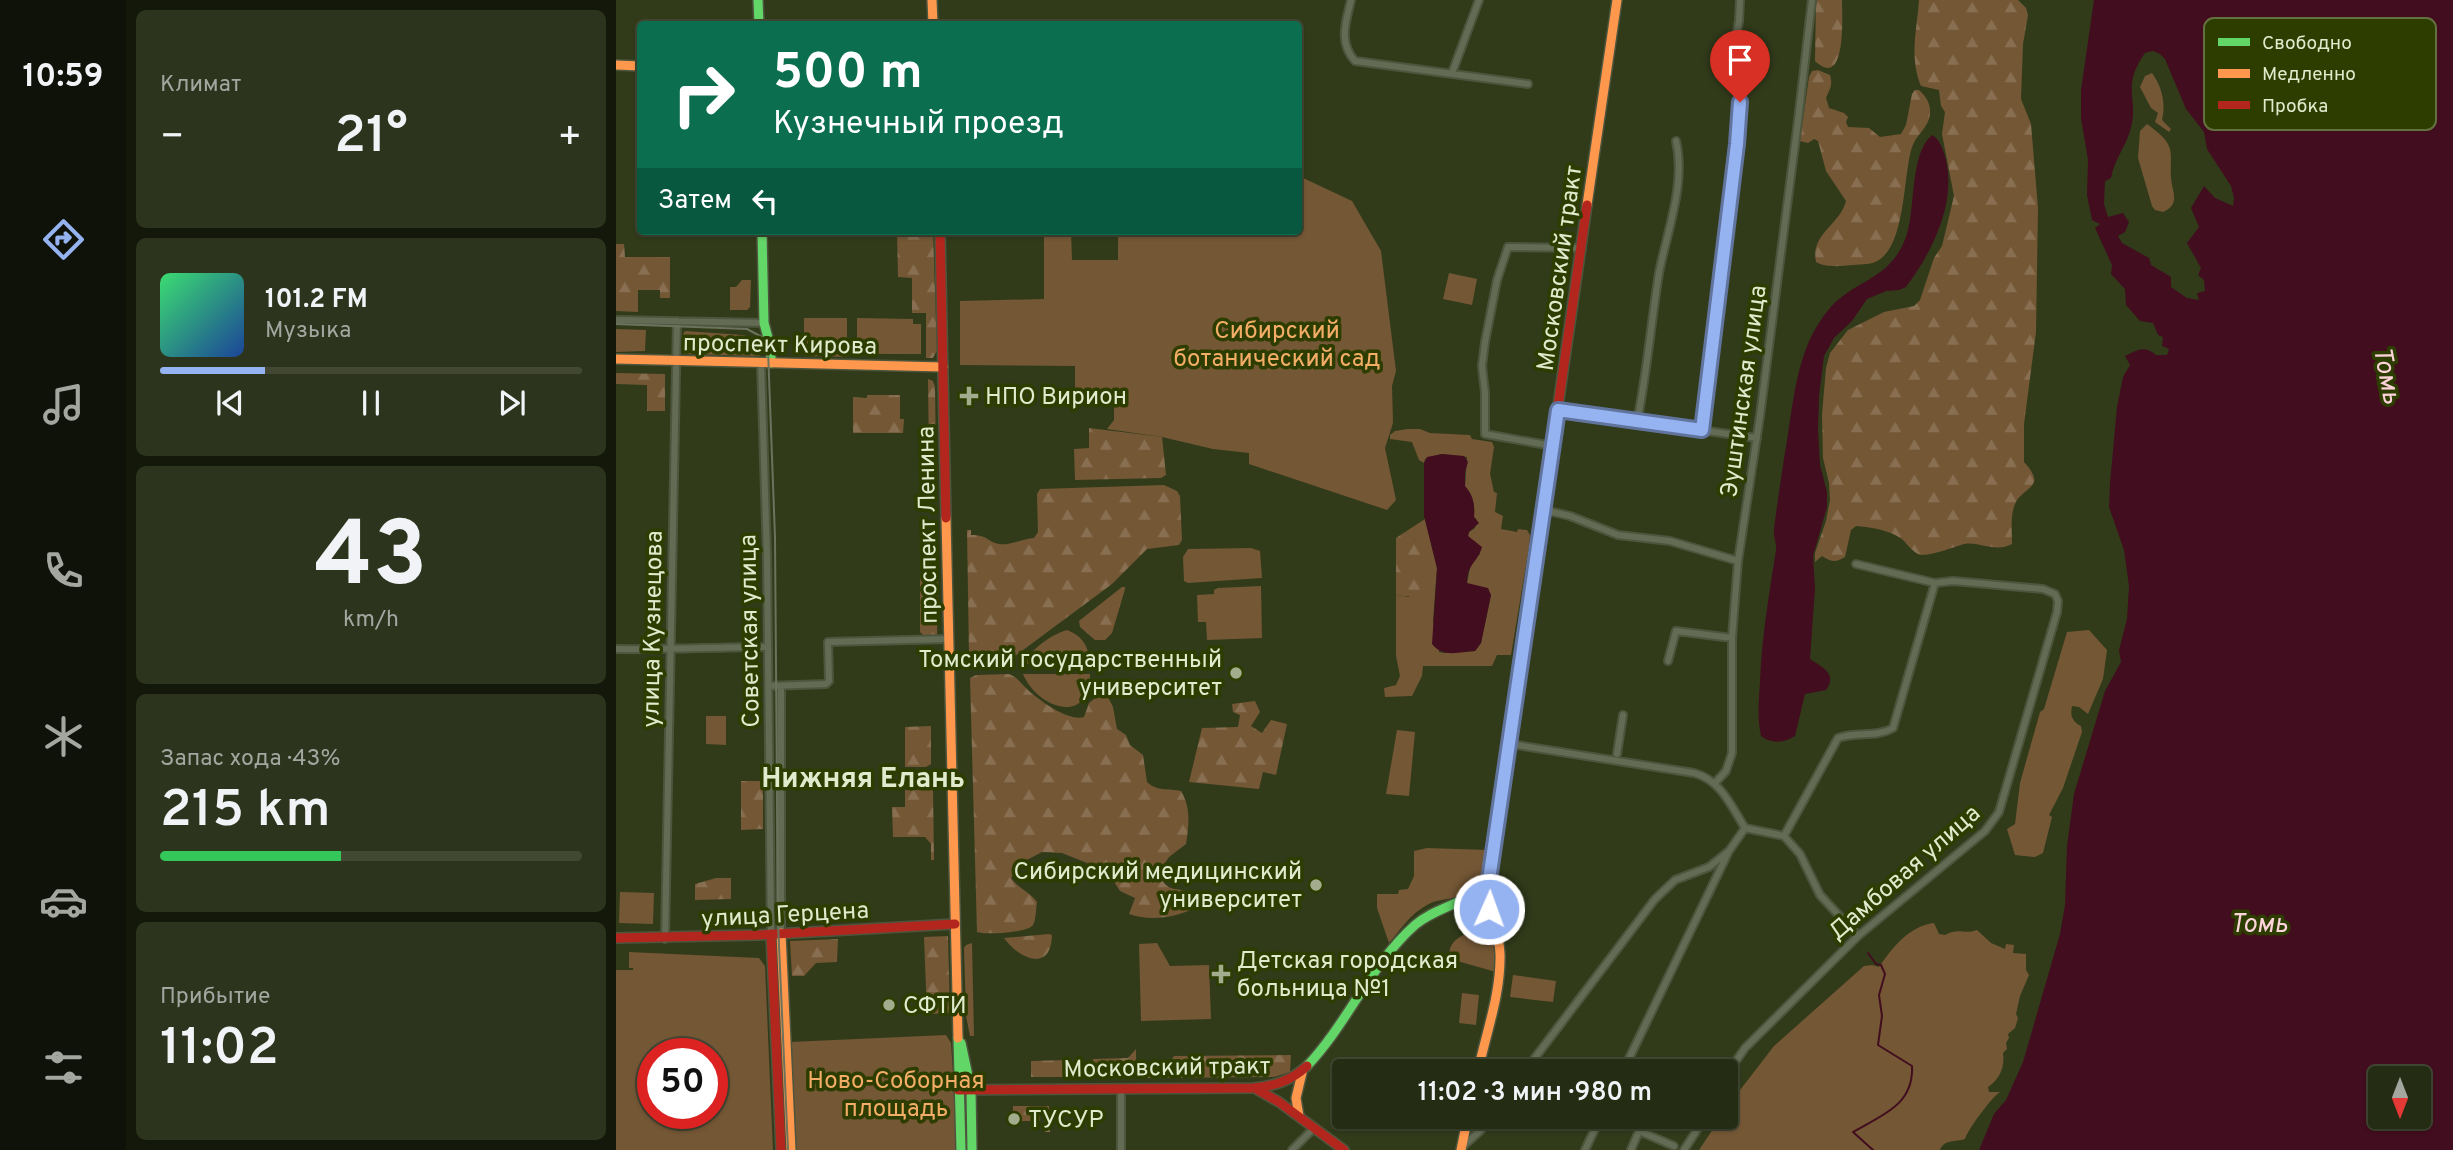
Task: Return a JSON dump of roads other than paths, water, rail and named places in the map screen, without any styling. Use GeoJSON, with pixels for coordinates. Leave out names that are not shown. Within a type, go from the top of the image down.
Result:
{"type":"FeatureCollection","features":[{"type":"Feature","properties":{"kind":"main road"},"geometry":{"type":"LineString","coordinates":[[758,0],[759,21]]}},
{"type":"Feature","properties":{"kind":"main road"},"geometry":{"type":"LineString","coordinates":[[932,0],[933,21]]}},
{"type":"Feature","properties":{"kind":"main road","name":"Московский тракт"},"geometry":{"type":"LineString","coordinates":[[958,1090],[1253,1088],[1281,1084],[1302,1073],[1405,935],[1423,918],[1479,904],[1482,890],[1489,880],[1510,744],[1617,0]]}},
{"type":"Feature","properties":{"kind":"main road"},"geometry":{"type":"LineString","coordinates":[[616,65],[637,66]]}},
{"type":"Feature","properties":{"kind":"main road","name":"Советская улица"},"geometry":{"type":"LineString","coordinates":[[762,235],[764,323],[771,349],[766,363]]}},
{"type":"Feature","properties":{"kind":"main road","name":"проспект Ленина"},"geometry":{"type":"LineString","coordinates":[[940,235],[961,1150]]}},
{"type":"Feature","properties":{"kind":"main road","name":"проспект Кирова"},"geometry":{"type":"LineString","coordinates":[[616,359],[943,367]]}},
{"type":"Feature","properties":{"kind":"main road"},"geometry":{"type":"LineString","coordinates":[[1481,1059],[1499,975],[1498,934],[1479,904],[1489,880]]}},
{"type":"Feature","properties":{"kind":"main road","name":"улица Герцена"},"geometry":{"type":"LineString","coordinates":[[616,938],[665,939],[955,924]]}},
{"type":"Feature","properties":{"kind":"main road","name":"Советская улица"},"geometry":{"type":"LineString","coordinates":[[782,933],[791,1150]]}},
{"type":"Feature","properties":{"kind":"main road","name":"Советская улица"},"geometry":{"type":"LineString","coordinates":[[771,934],[781,1150]]}},
{"type":"Feature","properties":{"kind":"main road","name":"проспект Ленина"},"geometry":{"type":"LineString","coordinates":[[958,1029],[971,1090],[972,1150]]}},
{"type":"Feature","properties":{"kind":"main road"},"geometry":{"type":"LineString","coordinates":[[1298,1113],[1296,1090],[1302,1073]]}},
{"type":"Feature","properties":{"kind":"main road"},"geometry":{"type":"LineString","coordinates":[[1281,1084],[1298,1113]]}},
{"type":"Feature","properties":{"kind":"main road"},"geometry":{"type":"LineString","coordinates":[[1279,1102],[1276,1094],[1281,1084]]}},
{"type":"Feature","properties":{"kind":"main road"},"geometry":{"type":"LineString","coordinates":[[1253,1088],[1298,1113],[1344,1150]]}},
{"type":"Feature","properties":{"kind":"main road"},"geometry":{"type":"LineString","coordinates":[[1461,1149],[1465,1129]]}},
{"type":"Feature","properties":{"kind":"street"},"geometry":{"type":"LineString","coordinates":[[1351,0],[1343,37],[1347,52],[1355,61],[1368,65],[1528,84]]}},
{"type":"Feature","properties":{"kind":"street"},"geometry":{"type":"LineString","coordinates":[[1452,73],[1479,0]]}},
{"type":"Feature","properties":{"kind":"street"},"geometry":{"type":"LineString","coordinates":[[1702,430],[1737,144],[1740,102],[1730,69],[1739,22],[1740,0]]}},
{"type":"Feature","properties":{"kind":"street","name":"Эуштинская улица"},"geometry":{"type":"LineString","coordinates":[[1715,783],[1726,771],[1732,753],[1732,638],[1738,561],[1757,438],[1812,0]]}},
{"type":"Feature","properties":{"kind":"street"},"geometry":{"type":"LineString","coordinates":[[1637,422],[1648,365],[1662,255],[1668,238],[1680,159],[1676,141]]}},
{"type":"Feature","properties":{"kind":"street"},"geometry":{"type":"LineString","coordinates":[[1553,446],[1485,434],[1482,366],[1485,342],[1497,280],[1508,247],[1582,248]]}},
{"type":"Feature","properties":{"kind":"street"},"geometry":{"type":"LineString","coordinates":[[616,320],[764,323]]}},
{"type":"Feature","properties":{"kind":"street","name":"улица Кузнецова"},"geometry":{"type":"LineString","coordinates":[[665,939],[677,321]]}},
{"type":"Feature","properties":{"kind":"street","name":"Советская улица"},"geometry":{"type":"LineString","coordinates":[[766,363],[771,934]]}},
{"type":"Feature","properties":{"kind":"street"},"geometry":{"type":"LineString","coordinates":[[1558,410],[1757,438]]}},
{"type":"Feature","properties":{"kind":"street"},"geometry":{"type":"LineString","coordinates":[[1544,510],[1570,516],[1618,536],[1670,541],[1738,561]]}},
{"type":"Feature","properties":{"kind":"street"},"geometry":{"type":"LineString","coordinates":[[1784,836],[1838,738],[1849,734],[1882,735],[1893,728],[1935,583],[1856,564]]}},
{"type":"Feature","properties":{"kind":"street","name":"Дамбовая улица"},"geometry":{"type":"LineString","coordinates":[[1738,1062],[1745,1048],[1858,936],[1985,831],[1999,812],[2058,601],[2055,594],[2043,589],[1966,582],[1935,583]]}},
{"type":"Feature","properties":{"kind":"street"},"geometry":{"type":"LineString","coordinates":[[1668,661],[1676,631],[1732,638]]}},
{"type":"Feature","properties":{"kind":"street"},"geometry":{"type":"LineString","coordinates":[[769,686],[826,684],[829,681],[828,642],[948,639]]}},
{"type":"Feature","properties":{"kind":"street"},"geometry":{"type":"LineString","coordinates":[[616,649],[768,647]]}},
{"type":"Feature","properties":{"kind":"street","name":"Советская улица"},"geometry":{"type":"LineString","coordinates":[[781,686],[782,933]]}},
{"type":"Feature","properties":{"kind":"street"},"geometry":{"type":"LineString","coordinates":[[1617,754],[1623,715]]}},
{"type":"Feature","properties":{"kind":"street"},"geometry":{"type":"LineString","coordinates":[[1510,744],[1694,773],[1715,783],[1745,828],[1784,836],[1800,854],[1820,895],[1858,936]]}},
{"type":"Feature","properties":{"kind":"street"},"geometry":{"type":"LineString","coordinates":[[1629,1059],[1729,851],[1745,828]]}},
{"type":"Feature","properties":{"kind":"street"},"geometry":{"type":"LineString","coordinates":[[1534,1059],[1655,899],[1675,880],[1709,867],[1729,851]]}},
{"type":"Feature","properties":{"kind":"street"},"geometry":{"type":"LineString","coordinates":[[1121,1088],[1121,1150]]}},
{"type":"Feature","properties":{"kind":"street"},"geometry":{"type":"LineString","coordinates":[[1292,1150],[1314,1128]]}},
{"type":"Feature","properties":{"kind":"street"},"geometry":{"type":"LineString","coordinates":[[1461,1149],[1481,1129]]}},
{"type":"Feature","properties":{"kind":"street"},"geometry":{"type":"LineString","coordinates":[[1586,1150],[1595,1129]]}},
{"type":"Feature","properties":{"kind":"street"},"geometry":{"type":"LineString","coordinates":[[1684,1150],[1698,1129]]}},
{"type":"Feature","properties":{"kind":"street"},"geometry":{"type":"LineString","coordinates":[[1631,1150],[1639,1131],[1674,1146]]}},
{"type":"Feature","properties":{"kind":"water","name":"Томь"},"geometry":{"type":"Polygon","coordinates":[[[2094,0],[2453,0],[2453,1150],[1979,1150],[1994,1114],[2006,1100],[2023,1062],[2060,934],[2074,794],[2105,691],[2121,662],[2119,650],[2127,619],[2129,586],[2124,550],[2109,507],[2117,407],[2123,377],[2130,365],[2125,356],[2144,349],[2156,355],[2167,355],[2169,349],[2162,346],[2163,337],[2158,335],[2153,323],[2140,321],[2126,305],[2125,289],[2111,274],[2112,265],[2095,228],[2100,224],[2092,220],[2087,195],[2088,160],[2081,118],[2081,90],[2094,0]],[[2153,51],[2145,53],[2138,65],[2132,85],[2130,131],[2111,178],[2105,181],[2104,204],[2108,217],[2123,213],[2129,222],[2125,232],[2118,236],[2122,243],[2149,258],[2151,265],[2171,277],[2171,287],[2187,298],[2199,300],[2197,293],[2205,291],[2204,280],[2198,275],[2201,268],[2187,243],[2199,227],[2191,208],[2204,186],[2215,198],[2233,206],[2234,198],[2231,186],[2207,149],[2204,132],[2186,109],[2165,59],[2153,51]]]}},
{"type":"Feature","properties":{"kind":"water"},"geometry":{"type":"Polygon","coordinates":[[[1932,135],[1938,140],[1944,153],[1948,170],[1946,206],[1934,241],[1906,287],[1867,299],[1852,321],[1834,338],[1824,356],[1818,430],[1827,507],[1813,556],[1815,588],[1810,659],[1827,672],[1830,680],[1826,690],[1805,694],[1795,736],[1782,741],[1769,740],[1761,736],[1759,722],[1761,664],[1776,550],[1774,532],[1800,368],[1811,337],[1830,308],[1849,291],[1879,273],[1897,255],[1908,230],[1919,156],[1932,135]]]}},
{"type":"Feature","properties":{"kind":"water"},"geometry":{"type":"Polygon","coordinates":[[[1442,454],[1464,456],[1468,462],[1465,486],[1473,500],[1474,517],[1479,523],[1468,536],[1482,547],[1469,571],[1467,583],[1488,588],[1491,595],[1481,643],[1475,651],[1446,653],[1432,644],[1437,568],[1424,516],[1424,463],[1427,457],[1442,454]]]}},
{"type":"Feature","properties":{"kind":"waterway"},"geometry":{"type":"LineString","coordinates":[[1868,953],[1876,964],[1881,965],[1885,974],[1879,995],[1882,1016],[1878,1045],[1912,1066],[1908,1090],[1902,1100],[1885,1114],[1853,1132],[1873,1150]]}},
{"type":"Feature","properties":{"kind":"tram line"},"geometry":{"type":"LineString","coordinates":[[616,324],[747,329],[762,337],[768,350],[775,537],[778,923],[788,1150]]}},
{"type":"Feature","properties":{"kind":"place","name":"НПО Вирион"},"geometry":{"type":"Point","coordinates":[969,396]}},
{"type":"Feature","properties":{"kind":"place","name":"Томский государственный университет"},"geometry":{"type":"Point","coordinates":[1236,673]}},
{"type":"Feature","properties":{"kind":"place","name":"Сибирский медицинский университет"},"geometry":{"type":"Point","coordinates":[1316,885]}},
{"type":"Feature","properties":{"kind":"place","name":"Детская городская больница №1"},"geometry":{"type":"Point","coordinates":[1221,974]}},
{"type":"Feature","properties":{"kind":"place","name":"СФТИ"},"geometry":{"type":"Point","coordinates":[889,1005]}},
{"type":"Feature","properties":{"kind":"place","name":"ТУСУР"},"geometry":{"type":"Point","coordinates":[1014,1119]}},
{"type":"Feature","properties":{"kind":"district","name":"Нижняя Елань"},"geometry":{"type":"Point","coordinates":[863,777]}},
{"type":"Feature","properties":{"kind":"park label","name":"Сибирский ботанический сад"},"geometry":{"type":"Point","coordinates":[1277,344]}},
{"type":"Feature","properties":{"kind":"park label","name":"Ново-Соборная площадь"},"geometry":{"type":"Point","coordinates":[896,1094]}}]}
